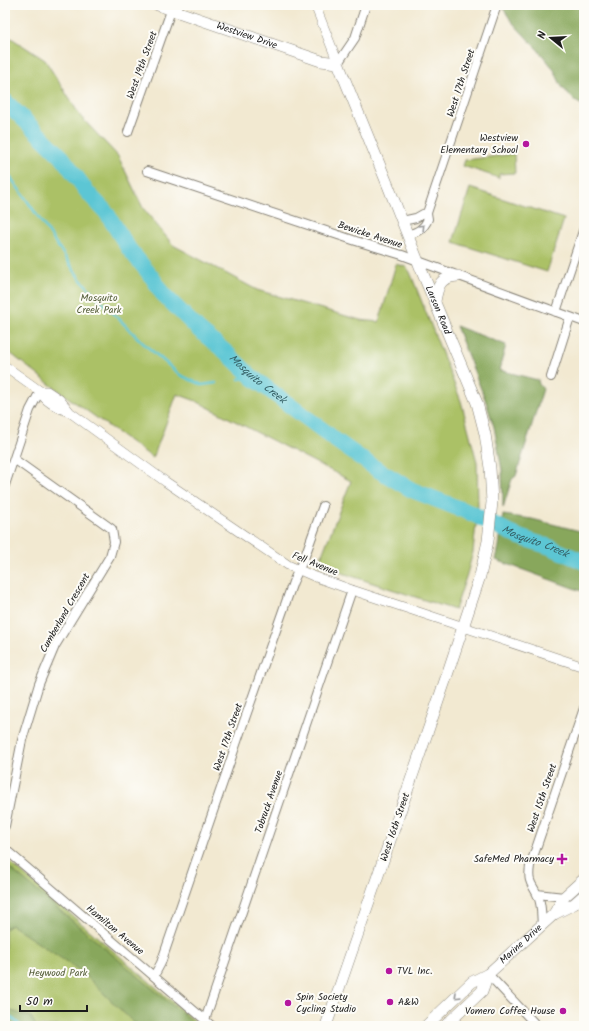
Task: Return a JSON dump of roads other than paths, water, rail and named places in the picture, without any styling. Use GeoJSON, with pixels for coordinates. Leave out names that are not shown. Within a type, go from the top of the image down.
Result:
{"type":"FeatureCollection","features":[{"type":"Feature","properties":{"kind":"main road","name":"Westview Drive"},"geometry":{"type":"LineString","coordinates":[[158,5],[172,7],[321,61],[338,63]]}},
{"type":"Feature","properties":{"kind":"main road","name":"Larson Road"},"geometry":{"type":"LineString","coordinates":[[338,63],[408,235],[417,261],[477,403],[485,434],[490,468],[491,513],[488,541],[480,576],[463,627]]}},
{"type":"Feature","properties":{"kind":"main road"},"geometry":{"type":"LineString","coordinates":[[435,302],[437,290],[444,279],[450,276],[458,276]]}},
{"type":"Feature","properties":{"kind":"main road","name":"West 16th Street"},"geometry":{"type":"LineString","coordinates":[[326,1026],[463,627]]}},
{"type":"Feature","properties":{"kind":"main road","name":"Marine Drive"},"geometry":{"type":"LineString","coordinates":[[554,914],[564,897],[584,879]]}},
{"type":"Feature","properties":{"kind":"main road","name":"Marine Drive"},"geometry":{"type":"LineString","coordinates":[[426,1026],[472,982],[488,974],[554,914],[574,904],[584,895]]}},
{"type":"Feature","properties":{"kind":"main road","name":"Marine Drive"},"geometry":{"type":"LineString","coordinates":[[445,1026],[482,991],[488,974]]}},
{"type":"Feature","properties":{"kind":"street","name":"Larson Road"},"geometry":{"type":"LineString","coordinates":[[314,5],[338,63]]}},
{"type":"Feature","properties":{"kind":"street"},"geometry":{"type":"LineString","coordinates":[[338,63],[355,38],[366,5]]}},
{"type":"Feature","properties":{"kind":"street","name":"West 17th Street"},"geometry":{"type":"LineString","coordinates":[[408,235],[422,229],[428,219],[427,213],[497,5]]}},
{"type":"Feature","properties":{"kind":"street","name":"West 19th Street"},"geometry":{"type":"LineString","coordinates":[[128,132],[172,7]]}},
{"type":"Feature","properties":{"kind":"street","name":"Bewicke Avenue"},"geometry":{"type":"LineString","coordinates":[[148,171],[417,261],[584,322]]}},
{"type":"Feature","properties":{"kind":"street"},"geometry":{"type":"LineString","coordinates":[[402,221],[416,218],[427,213]]}},
{"type":"Feature","properties":{"kind":"street"},"geometry":{"type":"LineString","coordinates":[[556,312],[584,228]]}},
{"type":"Feature","properties":{"kind":"street"},"geometry":{"type":"LineString","coordinates":[[551,377],[570,317]]}},
{"type":"Feature","properties":{"kind":"street","name":"Fell Avenue"},"geometry":{"type":"LineString","coordinates":[[5,366],[40,391],[43,398],[71,413],[166,482],[271,555],[299,570],[352,590],[584,667]]}},
{"type":"Feature","properties":{"kind":"street"},"geometry":{"type":"LineString","coordinates":[[5,485],[30,410],[40,391]]}},
{"type":"Feature","properties":{"kind":"street","name":"Cumberland Crescent"},"geometry":{"type":"LineString","coordinates":[[5,826],[22,740],[39,684],[55,646],[110,556],[114,542],[112,529],[14,459]]}},
{"type":"Feature","properties":{"kind":"street","name":"West 17th Street"},"geometry":{"type":"LineString","coordinates":[[154,976],[160,963],[293,582],[305,556],[323,506]]}},
{"type":"Feature","properties":{"kind":"street","name":"Tobruck Avenue"},"geometry":{"type":"LineString","coordinates":[[205,1020],[352,590]]}},
{"type":"Feature","properties":{"kind":"street","name":"West 15th Street"},"geometry":{"type":"LineString","coordinates":[[542,924],[540,903],[528,876],[530,866],[584,708]]}},
{"type":"Feature","properties":{"kind":"street","name":"Hamilton Avenue"},"geometry":{"type":"LineString","coordinates":[[5,849],[212,1026]]}},
{"type":"Feature","properties":{"kind":"street"},"geometry":{"type":"LineString","coordinates":[[537,894],[564,897]]}},
{"type":"Feature","properties":{"kind":"street"},"geometry":{"type":"LineString","coordinates":[[488,974],[537,1026]]}},
{"type":"Feature","properties":{"kind":"waterway","name":"Mosquito Creek"},"geometry":{"type":"LineString","coordinates":[[5,101],[62,157],[88,193],[106,212],[129,249],[152,277],[162,293],[199,330],[227,353],[252,377],[335,440],[375,468],[412,490],[473,514],[519,537],[550,547],[584,562]]}},
{"type":"Feature","properties":{"kind":"waterway"},"geometry":{"type":"LineString","coordinates":[[5,170],[80,279],[97,297],[143,343],[180,375],[202,385],[216,383]]}},
{"type":"Feature","properties":{"kind":"waterway"},"geometry":{"type":"LineString","coordinates":[[239,379],[252,377]]}},
{"type":"Feature","properties":{"kind":"waterway"},"geometry":{"type":"LineString","coordinates":[[5,1012],[21,1026]]}},
{"type":"Feature","properties":{"kind":"place","name":"Westview Elementary School"},"geometry":{"type":"Point","coordinates":[526,144]}},
{"type":"Feature","properties":{"kind":"place","name":"SafeMed Pharmacy"},"geometry":{"type":"Point","coordinates":[562,859]}},
{"type":"Feature","properties":{"kind":"place","name":"TVL Inc."},"geometry":{"type":"Point","coordinates":[389,971]}},
{"type":"Feature","properties":{"kind":"place","name":"A&W"},"geometry":{"type":"Point","coordinates":[390,1002]}},
{"type":"Feature","properties":{"kind":"place","name":"Spin Society Cycling Studio"},"geometry":{"type":"Point","coordinates":[288,1003]}},
{"type":"Feature","properties":{"kind":"place","name":"Vomero Coffee House"},"geometry":{"type":"Point","coordinates":[563,1011]}},
{"type":"Feature","properties":{"kind":"park label","name":"Mosquito Creek Park"},"geometry":{"type":"Point","coordinates":[99,304]}},
{"type":"Feature","properties":{"kind":"park label","name":"Heywood Park"},"geometry":{"type":"Point","coordinates":[58,973]}}]}
